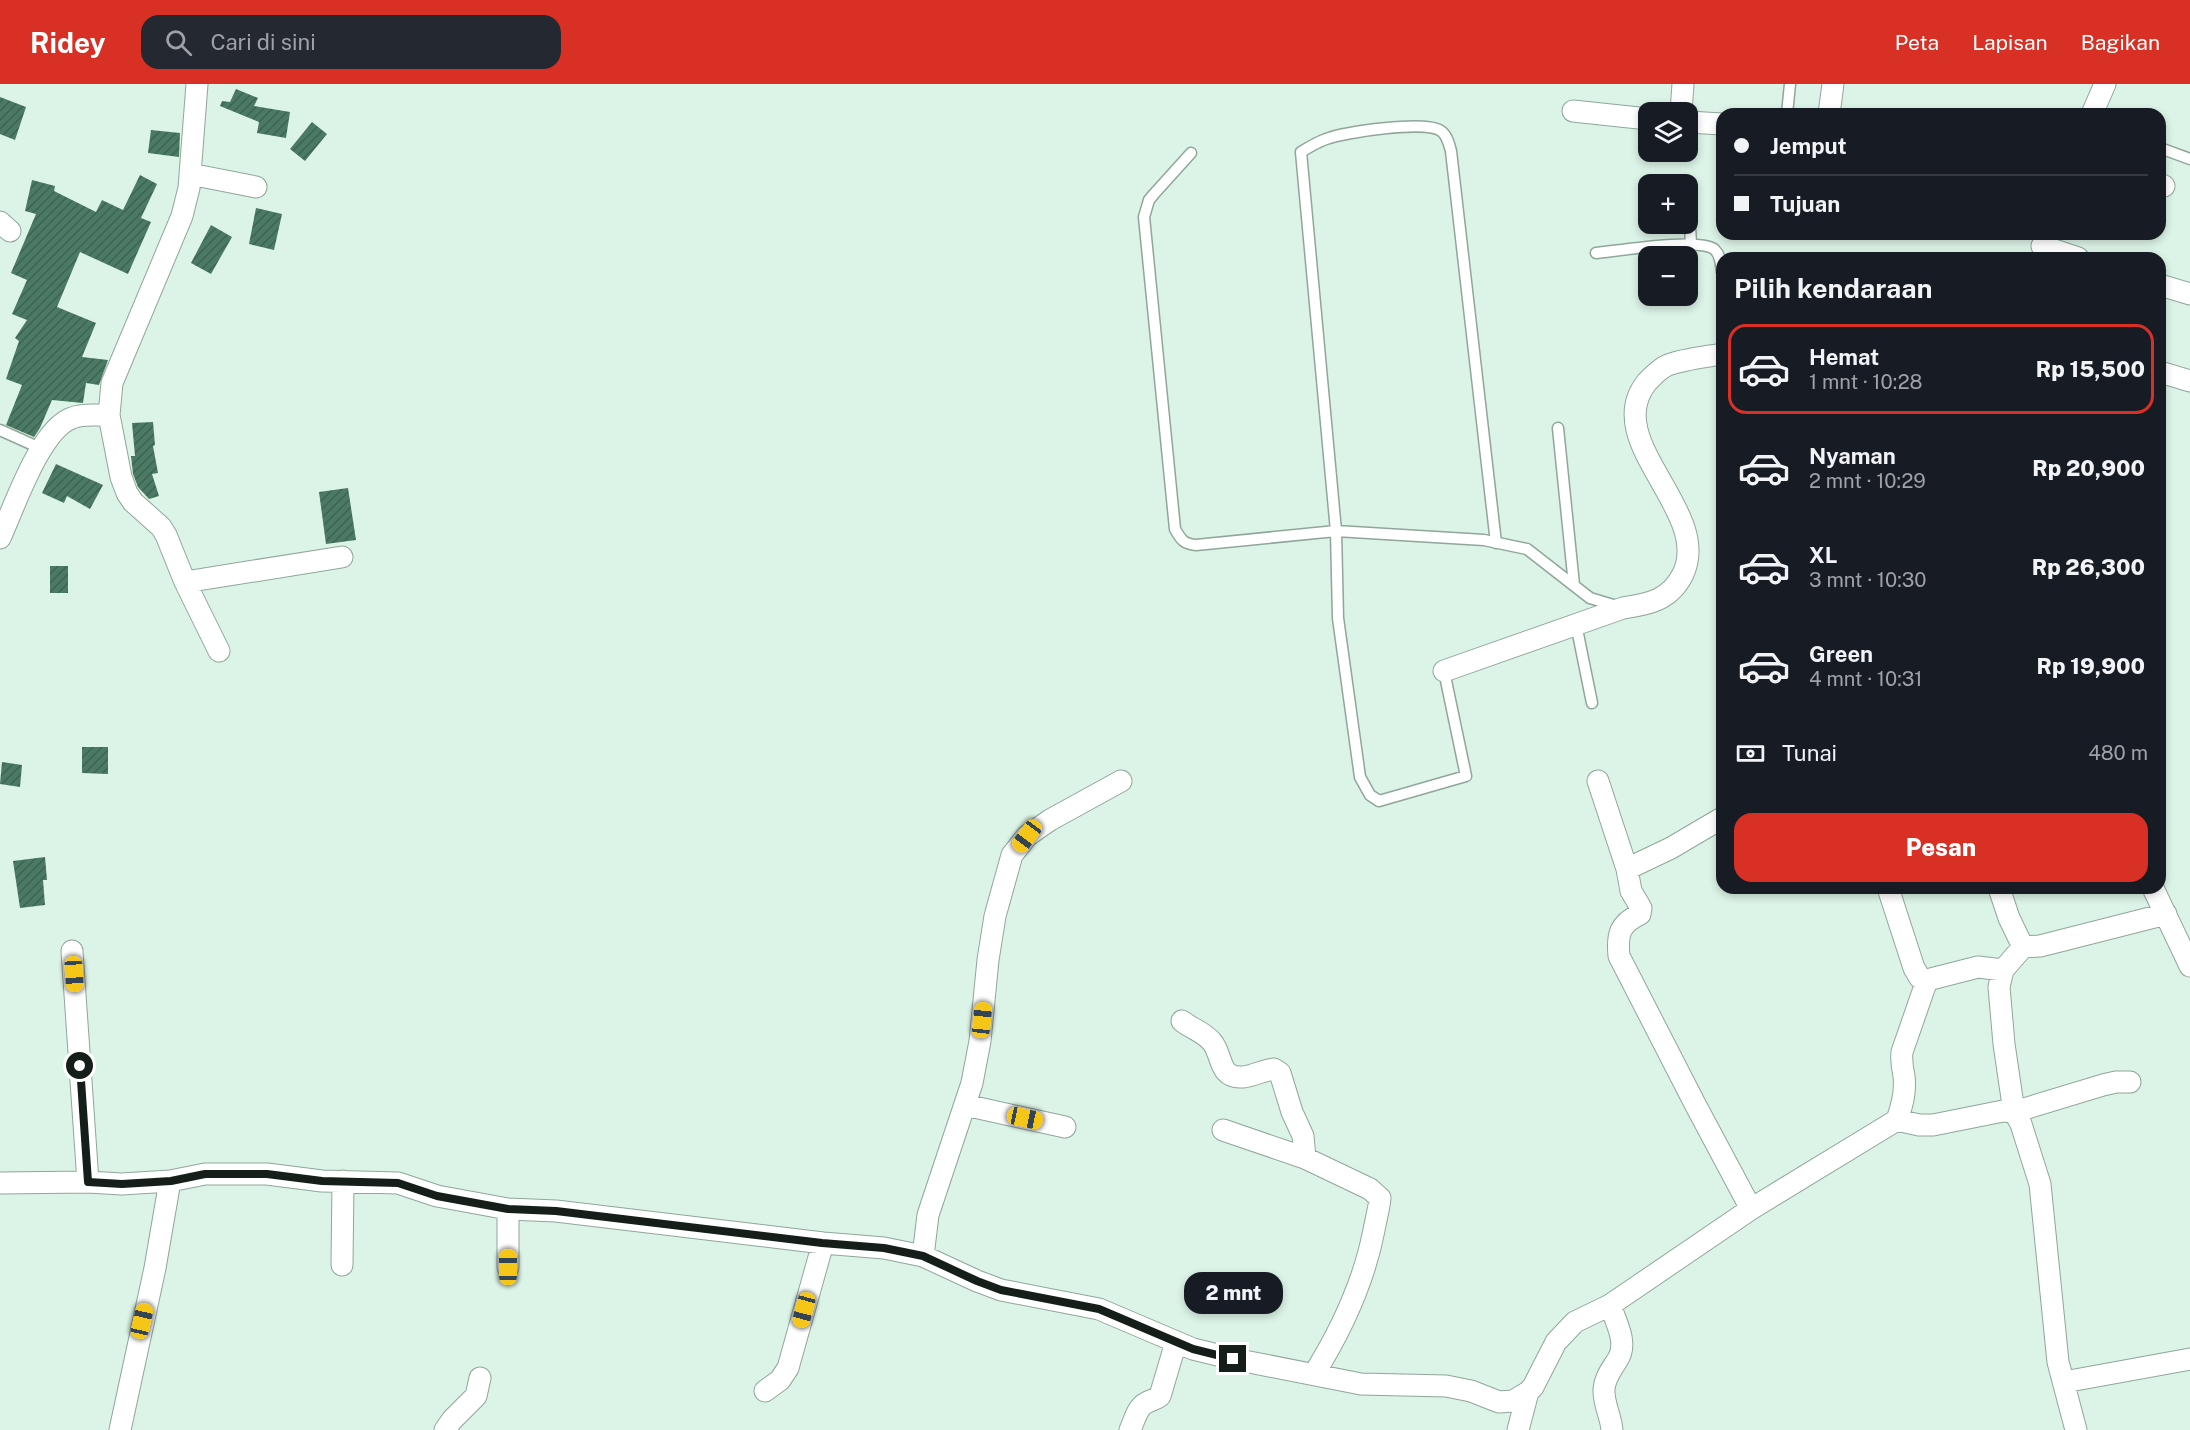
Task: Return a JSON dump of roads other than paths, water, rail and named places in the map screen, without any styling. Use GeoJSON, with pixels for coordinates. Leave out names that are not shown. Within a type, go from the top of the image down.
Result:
{"type":"FeatureCollection","features":[{"type":"Feature","properties":{"kind":"street"},"geometry":{"type":"LineString","coordinates":[[197,84],[190,174],[182,216],[112,382],[109,415],[121,477],[127,494],[161,527],[219,651]]}},
{"type":"Feature","properties":{"kind":"street"},"geometry":{"type":"LineString","coordinates":[[1682,102],[1683,84]]}},
{"type":"Feature","properties":{"kind":"street"},"geometry":{"type":"LineString","coordinates":[[1830,108],[1833,84]]}},
{"type":"Feature","properties":{"kind":"street"},"geometry":{"type":"LineString","coordinates":[[2095,108],[2105,84]]}},
{"type":"Feature","properties":{"kind":"street"},"geometry":{"type":"LineString","coordinates":[[1573,111],[1638,117]]}},
{"type":"Feature","properties":{"kind":"street"},"geometry":{"type":"LineString","coordinates":[[1698,123],[1716,124]]}},
{"type":"Feature","properties":{"kind":"street"},"geometry":{"type":"LineString","coordinates":[[190,174],[256,187]]}},
{"type":"Feature","properties":{"kind":"street"},"geometry":{"type":"LineString","coordinates":[[2042,246],[2060,252]]}},
{"type":"Feature","properties":{"kind":"street"},"geometry":{"type":"LineString","coordinates":[[2166,287],[2190,294]]}},
{"type":"Feature","properties":{"kind":"street"},"geometry":{"type":"LineString","coordinates":[[1444,671],[1623,608],[1650,604],[1666,595],[1679,582],[1686,567],[1687,534],[1681,517],[1640,441],[1635,420],[1639,392],[1654,374],[1666,365],[1716,355]]}},
{"type":"Feature","properties":{"kind":"street"},"geometry":{"type":"LineString","coordinates":[[2166,374],[2190,381]]}},
{"type":"Feature","properties":{"kind":"street"},"geometry":{"type":"LineString","coordinates":[[2166,388],[2190,395]]}},
{"type":"Feature","properties":{"kind":"street"},"geometry":{"type":"LineString","coordinates":[[0,538],[40,448],[62,423],[72,417],[109,415]]}},
{"type":"Feature","properties":{"kind":"street"},"geometry":{"type":"LineString","coordinates":[[185,582],[342,557]]}},
{"type":"Feature","properties":{"kind":"street"},"geometry":{"type":"LineString","coordinates":[[923,1256],[928,1215],[972,1083],[980,1041],[995,915],[1012,855],[1027,836],[1050,820],[1121,780]]}},
{"type":"Feature","properties":{"kind":"street"},"geometry":{"type":"LineString","coordinates":[[1598,782],[1627,869],[1631,891],[1641,908],[1640,914],[1621,929],[1617,939],[1619,956],[1751,1209]]}},
{"type":"Feature","properties":{"kind":"street"},"geometry":{"type":"LineString","coordinates":[[1627,869],[1671,848],[1716,822]]}},
{"type":"Feature","properties":{"kind":"street"},"geometry":{"type":"LineString","coordinates":[[1890,894],[1914,968],[1920,978],[1927,980],[1978,967],[2003,970]]}},
{"type":"Feature","properties":{"kind":"street"},"geometry":{"type":"LineString","coordinates":[[2001,894],[2009,918],[2023,947]]}},
{"type":"Feature","properties":{"kind":"street"},"geometry":{"type":"LineString","coordinates":[[2156,894],[2190,966]]}},
{"type":"Feature","properties":{"kind":"street"},"geometry":{"type":"LineString","coordinates":[[2076,1430],[2058,1362],[2040,1184],[2021,1124],[2014,1112],[2004,1044],[1999,987],[2003,970],[2023,947],[2040,946],[2166,914]]}},
{"type":"Feature","properties":{"kind":"street"},"geometry":{"type":"LineString","coordinates":[[72,951],[88,1182]]}},
{"type":"Feature","properties":{"kind":"street"},"geometry":{"type":"LineString","coordinates":[[1897,1120],[1905,1088],[1901,1064],[1902,1052],[1927,980]]}},
{"type":"Feature","properties":{"kind":"street"},"geometry":{"type":"LineString","coordinates":[[1182,1021],[1202,1033],[1214,1044],[1224,1070],[1230,1075],[1241,1077],[1274,1069],[1280,1073],[1292,1112],[1303,1136],[1305,1158]]}},
{"type":"Feature","properties":{"kind":"street"},"geometry":{"type":"LineString","coordinates":[[1518,1430],[1528,1392],[1556,1342],[1575,1322],[1610,1305],[1751,1209],[1897,1120],[1933,1125],[2014,1112],[2103,1085],[2130,1082]]}},
{"type":"Feature","properties":{"kind":"street"},"geometry":{"type":"LineString","coordinates":[[965,1105],[1065,1127]]}},
{"type":"Feature","properties":{"kind":"street"},"geometry":{"type":"LineString","coordinates":[[1223,1130],[1305,1158],[1370,1189],[1380,1198],[1372,1242],[1352,1301],[1336,1338],[1314,1374]]}},
{"type":"Feature","properties":{"kind":"street"},"geometry":{"type":"LineString","coordinates":[[0,1183],[122,1184],[171,1181],[205,1174],[267,1174],[322,1181],[398,1183],[437,1196],[508,1209],[556,1211],[822,1243],[884,1248],[923,1256],[1001,1290],[1099,1309],[1193,1349],[1361,1384],[1446,1386],[1471,1391],[1499,1402],[1513,1401],[1528,1392]]}},
{"type":"Feature","properties":{"kind":"street"},"geometry":{"type":"LineString","coordinates":[[120,1430],[171,1181]]}},
{"type":"Feature","properties":{"kind":"street"},"geometry":{"type":"LineString","coordinates":[[342,1265],[343,1181]]}},
{"type":"Feature","properties":{"kind":"street"},"geometry":{"type":"LineString","coordinates":[[508,1209],[508,1267]]}},
{"type":"Feature","properties":{"kind":"street"},"geometry":{"type":"LineString","coordinates":[[765,1391],[780,1380],[788,1368],[822,1243]]}},
{"type":"Feature","properties":{"kind":"street"},"geometry":{"type":"LineString","coordinates":[[1610,1305],[1622,1342],[1622,1350],[1604,1386],[1604,1397],[1612,1430]]}},
{"type":"Feature","properties":{"kind":"street"},"geometry":{"type":"LineString","coordinates":[[1130,1430],[1140,1408],[1160,1396],[1176,1342]]}},
{"type":"Feature","properties":{"kind":"street"},"geometry":{"type":"LineString","coordinates":[[2064,1382],[2190,1359]]}},
{"type":"Feature","properties":{"kind":"street"},"geometry":{"type":"LineString","coordinates":[[445,1430],[476,1396],[480,1378]]}},
{"type":"Feature","properties":{"kind":"lane"},"geometry":{"type":"LineString","coordinates":[[1788,108],[1790,84]]}},
{"type":"Feature","properties":{"kind":"lane"},"geometry":{"type":"LineString","coordinates":[[1444,671],[1466,776],[1379,801],[1371,795],[1360,777],[1338,618],[1336,531],[1301,152],[1327,138],[1371,129],[1431,126],[1442,131],[1451,151],[1496,543]]}},
{"type":"Feature","properties":{"kind":"lane"},"geometry":{"type":"LineString","coordinates":[[2166,150],[2190,159]]}},
{"type":"Feature","properties":{"kind":"lane"},"geometry":{"type":"LineString","coordinates":[[1191,153],[1154,194],[1144,217],[1175,529],[1181,540],[1196,545],[1336,531],[1496,543],[1527,549],[1590,598],[1623,608]]}},
{"type":"Feature","properties":{"kind":"lane"},"geometry":{"type":"LineString","coordinates":[[1690,234],[1691,244]]}},
{"type":"Feature","properties":{"kind":"lane"},"geometry":{"type":"LineString","coordinates":[[1596,253],[1691,244],[1707,246],[1716,252]]}},
{"type":"Feature","properties":{"kind":"lane"},"geometry":{"type":"LineString","coordinates":[[1558,428],[1574,585]]}},
{"type":"Feature","properties":{"kind":"lane"},"geometry":{"type":"LineString","coordinates":[[0,430],[40,448]]}},
{"type":"Feature","properties":{"kind":"lane"},"geometry":{"type":"LineString","coordinates":[[1576,624],[1592,703]]}}]}
